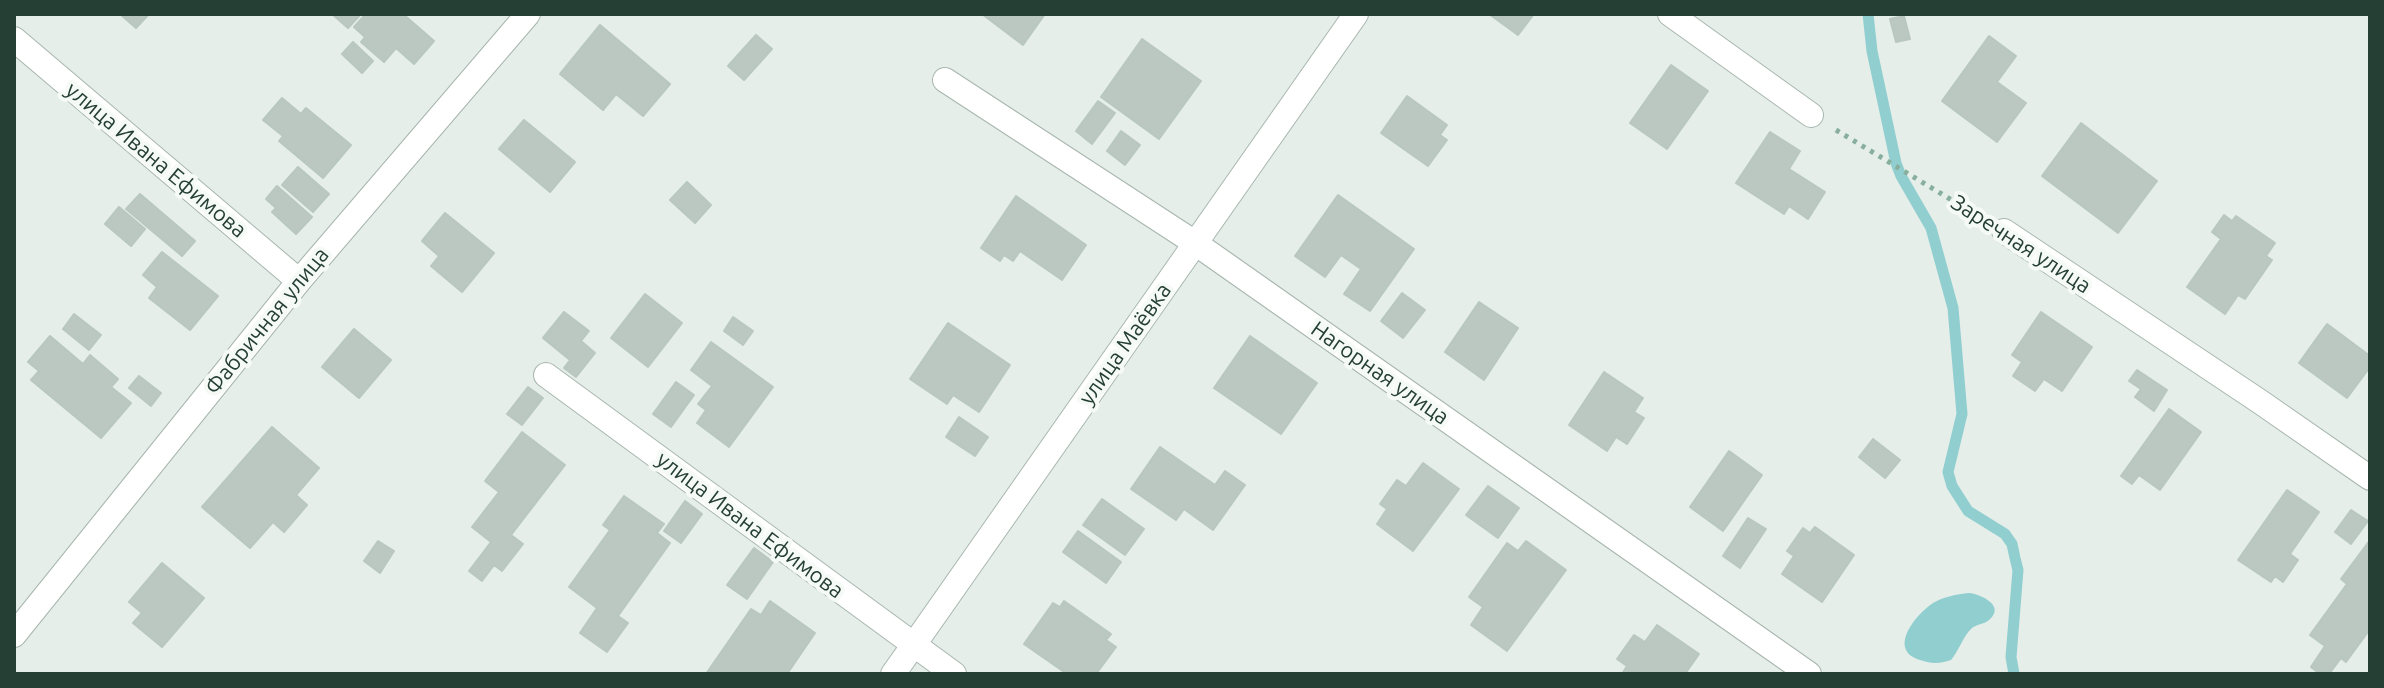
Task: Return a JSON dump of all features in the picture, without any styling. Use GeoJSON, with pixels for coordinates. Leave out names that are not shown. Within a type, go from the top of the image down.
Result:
{"type":"FeatureCollection","features":[{"type":"Feature","properties":{"kind":"street","name":"Фабричная улица"},"geometry":{"type":"LineString","coordinates":[[14,635],[299,281],[528,14]]}},
{"type":"Feature","properties":{"kind":"street","name":"улица Маёвка"},"geometry":{"type":"LineString","coordinates":[[893,674],[1356,14]]}},
{"type":"Feature","properties":{"kind":"street"},"geometry":{"type":"LineString","coordinates":[[1670,14],[1811,115]]}},
{"type":"Feature","properties":{"kind":"street","name":"улица Ивана Ефимова"},"geometry":{"type":"LineString","coordinates":[[14,39],[299,281]]}},
{"type":"Feature","properties":{"kind":"street","name":"Нагорная улица"},"geometry":{"type":"LineString","coordinates":[[945,80],[1195,243],[1809,674]]}},
{"type":"Feature","properties":{"kind":"street","name":"Заречная улица"},"geometry":{"type":"LineString","coordinates":[[2004,231],[2370,478]]}},
{"type":"Feature","properties":{"kind":"street","name":"улица Ивана Ефимова"},"geometry":{"type":"LineString","coordinates":[[546,375],[954,674]]}},
{"type":"Feature","properties":{"kind":"path","name":"Заречная улица"},"geometry":{"type":"LineString","coordinates":[[1811,115],[2004,231]]}},
{"type":"Feature","properties":{"kind":"water"},"geometry":{"type":"Polygon","coordinates":[[[1969,593],[1990,602],[1995,610],[1994,615],[1969,631],[1951,660],[1932,663],[1910,655],[1906,649],[1907,632],[1926,608],[1950,596],[1969,593]]]}},
{"type":"Feature","properties":{"kind":"building"},"geometry":{"type":"Polygon","coordinates":[[[120,14],[149,14],[136,28],[120,14]]]}},
{"type":"Feature","properties":{"kind":"building"},"geometry":{"type":"Polygon","coordinates":[[[332,14],[361,14],[348,28],[332,14]]]}},
{"type":"Feature","properties":{"kind":"building"},"geometry":{"type":"Polygon","coordinates":[[[366,14],[403,14],[434,41],[414,64],[396,48],[384,62],[361,42],[365,37],[354,27],[366,14]]]}},
{"type":"Feature","properties":{"kind":"building"},"geometry":{"type":"Polygon","coordinates":[[[982,14],[1045,14],[1023,45],[982,14]]]}},
{"type":"Feature","properties":{"kind":"building"},"geometry":{"type":"Polygon","coordinates":[[[1489,14],[1534,14],[1518,35],[1489,14]]]}},
{"type":"Feature","properties":{"kind":"building"},"geometry":{"type":"Polygon","coordinates":[[[1904,16],[1910,39],[1896,42],[1890,19],[1904,16]]]}},
{"type":"Feature","properties":{"kind":"building"},"geometry":{"type":"Polygon","coordinates":[[[600,25],[670,84],[643,116],[616,94],[603,110],[560,74],[600,25]]]}},
{"type":"Feature","properties":{"kind":"building"},"geometry":{"type":"Polygon","coordinates":[[[756,35],[772,49],[744,80],[728,66],[756,35]]]}},
{"type":"Feature","properties":{"kind":"building"},"geometry":{"type":"Polygon","coordinates":[[[1989,36],[2016,56],[1997,82],[2026,103],[1997,142],[1942,101],[1989,36]]]}},
{"type":"Feature","properties":{"kind":"building"},"geometry":{"type":"Polygon","coordinates":[[[1142,39],[1201,81],[1159,139],[1101,97],[1142,39]]]}},
{"type":"Feature","properties":{"kind":"building"},"geometry":{"type":"Polygon","coordinates":[[[353,42],[373,61],[362,73],[342,54],[353,42]]]}},
{"type":"Feature","properties":{"kind":"building"},"geometry":{"type":"Polygon","coordinates":[[[1671,65],[1708,91],[1667,149],[1630,123],[1671,65]]]}},
{"type":"Feature","properties":{"kind":"building"},"geometry":{"type":"Polygon","coordinates":[[[1407,96],[1447,125],[1440,135],[1447,140],[1428,166],[1381,133],[1407,96]]]}},
{"type":"Feature","properties":{"kind":"building"},"geometry":{"type":"Polygon","coordinates":[[[282,98],[301,114],[306,108],[351,145],[323,178],[279,141],[283,136],[263,120],[282,98]]]}},
{"type":"Feature","properties":{"kind":"building"},"geometry":{"type":"Polygon","coordinates":[[[1098,101],[1115,113],[1092,144],[1076,131],[1098,101]]]}},
{"type":"Feature","properties":{"kind":"building"},"geometry":{"type":"Polygon","coordinates":[[[524,120],[575,162],[550,192],[499,149],[524,120]]]}},
{"type":"Feature","properties":{"kind":"building"},"geometry":{"type":"Polygon","coordinates":[[[2081,123],[2157,181],[2118,233],[2042,176],[2081,123]]]}},
{"type":"Feature","properties":{"kind":"building"},"geometry":{"type":"Polygon","coordinates":[[[1121,131],[1140,145],[1125,165],[1107,151],[1121,131]]]}},
{"type":"Feature","properties":{"kind":"building"},"geometry":{"type":"Polygon","coordinates":[[[1770,132],[1800,151],[1789,169],[1825,192],[1808,219],[1789,206],[1784,214],[1736,183],[1770,132]]]}},
{"type":"Feature","properties":{"kind":"building"},"geometry":{"type":"Polygon","coordinates":[[[298,167],[329,194],[313,212],[282,185],[298,167]]]}},
{"type":"Feature","properties":{"kind":"building"},"geometry":{"type":"Polygon","coordinates":[[[687,182],[711,205],[695,223],[670,200],[687,182]]]}},
{"type":"Feature","properties":{"kind":"building"},"geometry":{"type":"Polygon","coordinates":[[[277,186],[312,217],[296,234],[272,212],[276,208],[266,199],[277,186]]]}},
{"type":"Feature","properties":{"kind":"building"},"geometry":{"type":"Polygon","coordinates":[[[140,194],[195,241],[182,256],[126,209],[140,194]]]}},
{"type":"Feature","properties":{"kind":"building"},"geometry":{"type":"Polygon","coordinates":[[[1338,195],[1414,249],[1370,311],[1344,294],[1361,269],[1341,255],[1325,277],[1295,256],[1338,195]]]}},
{"type":"Feature","properties":{"kind":"building"},"geometry":{"type":"Polygon","coordinates":[[[1016,196],[1086,245],[1062,280],[1020,251],[1013,261],[1004,255],[1000,261],[981,248],[1016,196]]]}},
{"type":"Feature","properties":{"kind":"building"},"geometry":{"type":"Polygon","coordinates":[[[119,207],[145,229],[131,246],[105,224],[119,207]]]}},
{"type":"Feature","properties":{"kind":"building"},"geometry":{"type":"Polygon","coordinates":[[[445,213],[494,253],[462,292],[431,266],[439,256],[422,241],[445,213]]]}},
{"type":"Feature","properties":{"kind":"building"},"geometry":{"type":"Polygon","coordinates":[[[2224,215],[2232,221],[2236,216],[2275,243],[2266,256],[2272,260],[2245,299],[2238,295],[2225,314],[2187,287],[2221,239],[2212,232],[2224,215]]]}},
{"type":"Feature","properties":{"kind":"building"},"geometry":{"type":"Polygon","coordinates":[[[162,252],[218,296],[190,330],[149,298],[157,287],[143,275],[162,252]]]}},
{"type":"Feature","properties":{"kind":"building"},"geometry":{"type":"Polygon","coordinates":[[[1402,293],[1425,310],[1403,338],[1381,321],[1402,293]]]}},
{"type":"Feature","properties":{"kind":"building"},"geometry":{"type":"Polygon","coordinates":[[[645,294],[682,323],[648,367],[611,338],[645,294]]]}},
{"type":"Feature","properties":{"kind":"building"},"geometry":{"type":"Polygon","coordinates":[[[1479,302],[1518,328],[1484,380],[1445,352],[1479,302]]]}},
{"type":"Feature","properties":{"kind":"building"},"geometry":{"type":"Polygon","coordinates":[[[564,312],[589,331],[581,341],[595,353],[576,377],[564,368],[570,360],[543,338],[564,312]]]}},
{"type":"Feature","properties":{"kind":"building"},"geometry":{"type":"Polygon","coordinates":[[[2041,312],[2092,347],[2062,391],[2044,379],[2035,391],[2013,376],[2022,362],[2012,355],[2041,312]]]}},
{"type":"Feature","properties":{"kind":"building"},"geometry":{"type":"Polygon","coordinates":[[[74,314],[101,335],[89,350],[63,329],[74,314]]]}},
{"type":"Feature","properties":{"kind":"building"},"geometry":{"type":"Polygon","coordinates":[[[733,317],[753,331],[743,345],[724,331],[733,317]]]}},
{"type":"Feature","properties":{"kind":"building"},"geometry":{"type":"Polygon","coordinates":[[[948,323],[1010,365],[979,412],[953,395],[947,404],[910,379],[948,323]]]}},
{"type":"Feature","properties":{"kind":"building"},"geometry":{"type":"Polygon","coordinates":[[[2327,324],[2370,356],[2370,367],[2347,398],[2299,363],[2327,324]]]}},
{"type":"Feature","properties":{"kind":"building"},"geometry":{"type":"Polygon","coordinates":[[[354,329],[391,360],[359,398],[322,367],[354,329]]]}},
{"type":"Feature","properties":{"kind":"building"},"geometry":{"type":"Polygon","coordinates":[[[50,336],[83,364],[90,355],[118,379],[111,387],[131,403],[101,438],[31,380],[39,371],[28,362],[50,336]]]}},
{"type":"Feature","properties":{"kind":"building"},"geometry":{"type":"Polygon","coordinates":[[[1250,336],[1317,383],[1281,434],[1214,388],[1250,336]]]}},
{"type":"Feature","properties":{"kind":"building"},"geometry":{"type":"Polygon","coordinates":[[[711,342],[773,387],[729,447],[697,423],[706,410],[698,404],[712,386],[691,370],[711,342]]]}},
{"type":"Feature","properties":{"kind":"building"},"geometry":{"type":"Polygon","coordinates":[[[2137,370],[2167,390],[2154,411],[2135,397],[2141,389],[2129,381],[2137,370]]]}},
{"type":"Feature","properties":{"kind":"building"},"geometry":{"type":"Polygon","coordinates":[[[1604,372],[1643,398],[1634,412],[1644,418],[1627,444],[1616,437],[1607,451],[1569,425],[1604,372]]]}},
{"type":"Feature","properties":{"kind":"building"},"geometry":{"type":"Polygon","coordinates":[[[139,376],[161,393],[151,406],[129,388],[139,376]]]}},
{"type":"Feature","properties":{"kind":"building"},"geometry":{"type":"Polygon","coordinates":[[[676,382],[694,395],[671,427],[653,414],[676,382]]]}},
{"type":"Feature","properties":{"kind":"building"},"geometry":{"type":"Polygon","coordinates":[[[528,387],[543,398],[522,425],[507,414],[528,387]]]}},
{"type":"Feature","properties":{"kind":"building"},"geometry":{"type":"Polygon","coordinates":[[[2169,409],[2201,432],[2160,490],[2139,475],[2132,484],[2121,476],[2169,409]]]}},
{"type":"Feature","properties":{"kind":"building"},"geometry":{"type":"Polygon","coordinates":[[[959,417],[988,437],[975,456],[946,437],[959,417]]]}},
{"type":"Feature","properties":{"kind":"building"},"geometry":{"type":"Polygon","coordinates":[[[272,427],[319,468],[296,495],[307,505],[284,532],[273,522],[250,548],[202,507],[272,427]]]}},
{"type":"Feature","properties":{"kind":"building"},"geometry":{"type":"Polygon","coordinates":[[[522,432],[565,465],[511,535],[523,544],[502,571],[494,565],[482,581],[469,571],[491,542],[472,527],[499,492],[485,481],[522,432]]]}},
{"type":"Feature","properties":{"kind":"building"},"geometry":{"type":"Polygon","coordinates":[[[1873,439],[1900,460],[1885,478],[1859,457],[1873,439]]]}},
{"type":"Feature","properties":{"kind":"building"},"geometry":{"type":"Polygon","coordinates":[[[1160,447],[1215,485],[1225,471],[1245,485],[1213,530],[1184,509],[1176,520],[1131,489],[1160,447]]]}},
{"type":"Feature","properties":{"kind":"building"},"geometry":{"type":"Polygon","coordinates":[[[1729,451],[1762,475],[1723,531],[1690,507],[1729,451]]]}},
{"type":"Feature","properties":{"kind":"building"},"geometry":{"type":"Polygon","coordinates":[[[1423,463],[1459,489],[1413,551],[1377,524],[1387,509],[1380,504],[1397,480],[1406,486],[1423,463]]]}},
{"type":"Feature","properties":{"kind":"building"},"geometry":{"type":"Polygon","coordinates":[[[1488,486],[1519,508],[1498,538],[1466,515],[1488,486]]]}},
{"type":"Feature","properties":{"kind":"building"},"geometry":{"type":"Polygon","coordinates":[[[2287,490],[2319,512],[2290,554],[2298,560],[2283,582],[2275,576],[2271,582],[2238,560],[2287,490]]]}},
{"type":"Feature","properties":{"kind":"building"},"geometry":{"type":"Polygon","coordinates":[[[624,496],[664,524],[657,533],[670,543],[618,616],[628,623],[607,652],[580,633],[597,608],[569,587],[610,530],[603,525],[624,496]]]}},
{"type":"Feature","properties":{"kind":"building"},"geometry":{"type":"Polygon","coordinates":[[[1102,499],[1144,529],[1125,555],[1083,525],[1102,499]]]}},
{"type":"Feature","properties":{"kind":"building"},"geometry":{"type":"Polygon","coordinates":[[[685,501],[702,514],[681,543],[664,531],[685,501]]]}},
{"type":"Feature","properties":{"kind":"building"},"geometry":{"type":"Polygon","coordinates":[[[2351,510],[2368,521],[2351,544],[2335,532],[2351,510]]]}},
{"type":"Feature","properties":{"kind":"building"},"geometry":{"type":"Polygon","coordinates":[[[1748,518],[1766,529],[1740,568],[1723,556],[1748,518]]]}},
{"type":"Feature","properties":{"kind":"building"},"geometry":{"type":"Polygon","coordinates":[[[1815,527],[1854,555],[1822,602],[1782,574],[1794,556],[1787,551],[1803,528],[1810,533],[1815,527]]]}},
{"type":"Feature","properties":{"kind":"building"},"geometry":{"type":"Polygon","coordinates":[[[1078,531],[1121,562],[1106,583],[1063,552],[1078,531]]]}},
{"type":"Feature","properties":{"kind":"building"},"geometry":{"type":"Polygon","coordinates":[[[2370,540],[2370,629],[2346,662],[2341,658],[2329,674],[2320,674],[2311,667],[2325,646],[2310,635],[2347,584],[2341,579],[2370,540]]]}},
{"type":"Feature","properties":{"kind":"building"},"geometry":{"type":"Polygon","coordinates":[[[378,541],[394,551],[380,573],[364,561],[378,541]]]}},
{"type":"Feature","properties":{"kind":"building"},"geometry":{"type":"Polygon","coordinates":[[[1526,541],[1566,570],[1507,651],[1471,625],[1483,607],[1469,597],[1507,543],[1518,551],[1526,541]]]}},
{"type":"Feature","properties":{"kind":"building"},"geometry":{"type":"Polygon","coordinates":[[[754,548],[773,562],[747,599],[727,585],[754,548]]]}},
{"type":"Feature","properties":{"kind":"building"},"geometry":{"type":"Polygon","coordinates":[[[162,563],[204,598],[162,647],[133,623],[142,613],[129,602],[162,563]]]}},
{"type":"Feature","properties":{"kind":"building"},"geometry":{"type":"Polygon","coordinates":[[[770,601],[815,633],[787,674],[706,674],[751,609],[761,615],[770,601]]]}},
{"type":"Feature","properties":{"kind":"building"},"geometry":{"type":"Polygon","coordinates":[[[1064,601],[1111,634],[1106,640],[1116,647],[1096,674],[1067,674],[1024,644],[1053,603],[1060,607],[1064,601]]]}},
{"type":"Feature","properties":{"kind":"building"},"geometry":{"type":"Polygon","coordinates":[[[1657,625],[1699,654],[1685,674],[1622,674],[1627,666],[1617,659],[1634,635],[1645,642],[1657,625]]]}},
{"type":"Feature","properties":{"kind":"waterway"},"geometry":{"type":"LineString","coordinates":[[1868,14],[1872,51],[1896,163],[1931,228],[1953,308],[1962,414],[1948,472],[1952,486],[1968,511],[2005,534],[2012,544],[2018,570],[2011,657],[2014,674]]}}]}
